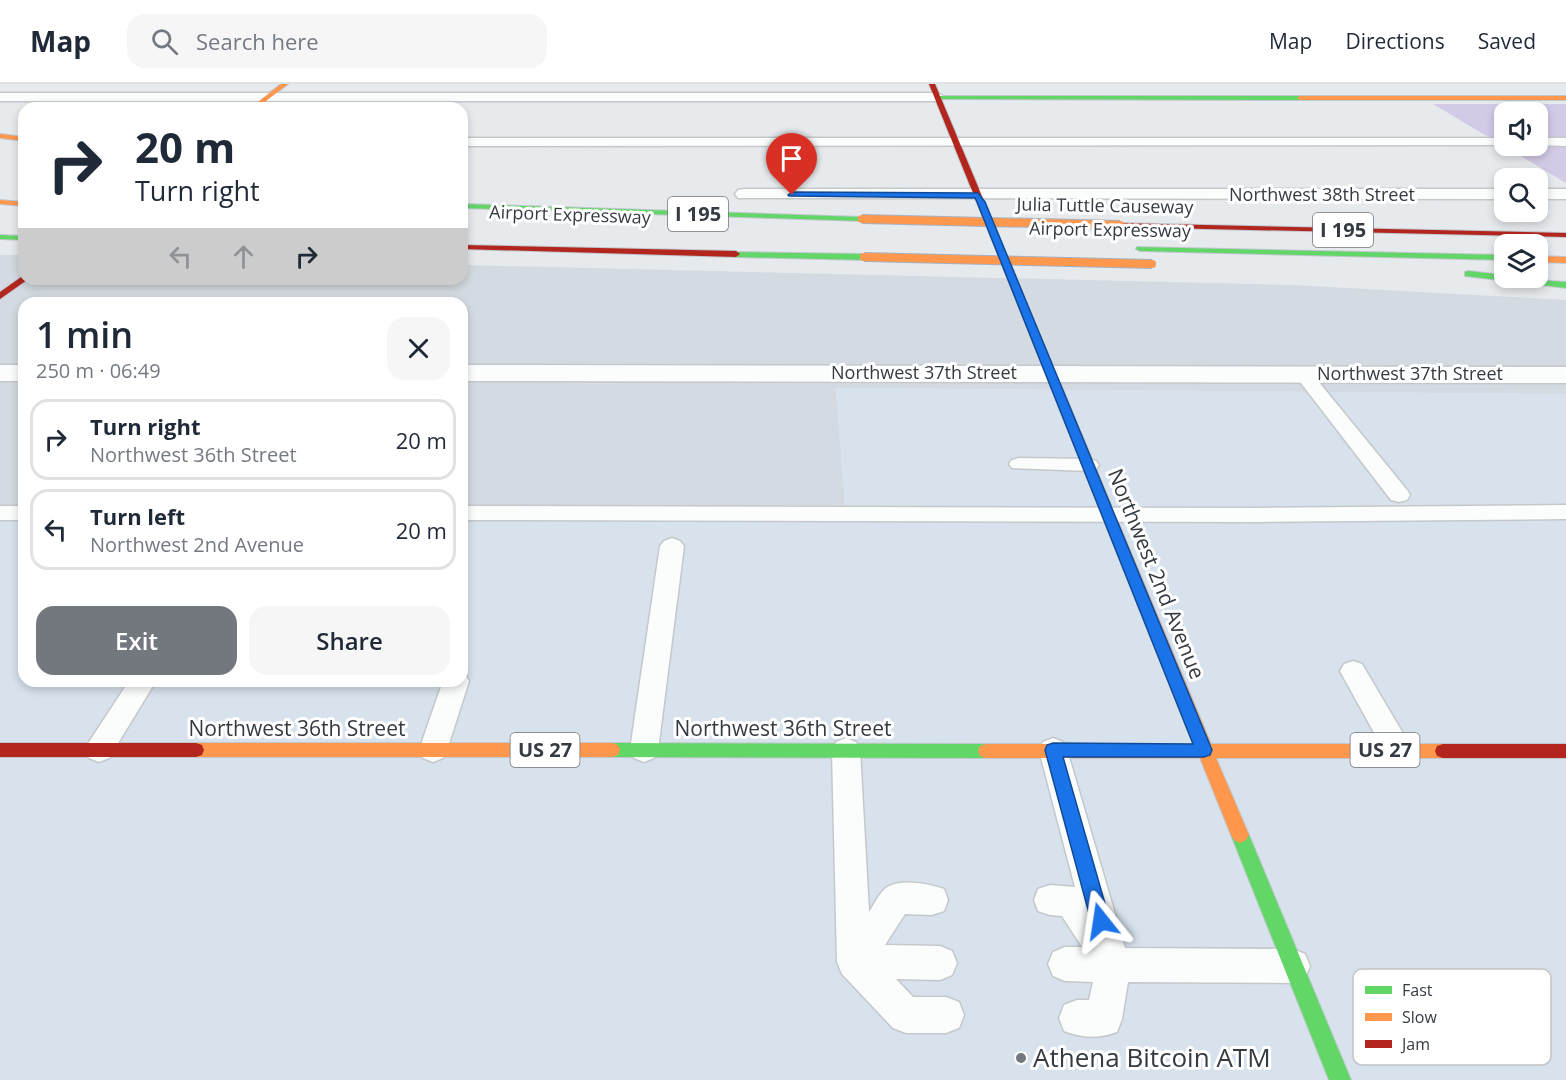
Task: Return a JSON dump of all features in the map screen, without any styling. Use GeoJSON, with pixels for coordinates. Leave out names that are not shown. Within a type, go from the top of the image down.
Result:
{"type":"FeatureCollection","features":[{"type":"Feature","properties":{"kind":"main road"},"geometry":{"type":"LineString","coordinates":[[261,102],[285,84]]}},
{"type":"Feature","properties":{"kind":"main road"},"geometry":{"type":"LineString","coordinates":[[935,91],[1566,98]]}},
{"type":"Feature","properties":{"kind":"main road","name":"Northwest 2nd Avenue"},"geometry":{"type":"LineString","coordinates":[[935,91],[1340,1080]]}},
{"type":"Feature","properties":{"kind":"main road"},"geometry":{"type":"LineString","coordinates":[[0,136],[18,138]]}},
{"type":"Feature","properties":{"kind":"main road"},"geometry":{"type":"LineString","coordinates":[[468,197],[535,209]]}},
{"type":"Feature","properties":{"kind":"main road"},"geometry":{"type":"LineString","coordinates":[[0,202],[18,204]]}},
{"type":"Feature","properties":{"kind":"main road","name":"Airport Expressway"},"geometry":{"type":"LineString","coordinates":[[468,207],[535,209]]}},
{"type":"Feature","properties":{"kind":"main road","name":"Julia Tuttle Causeway"},"geometry":{"type":"LineString","coordinates":[[535,209],[1566,235]]}},
{"type":"Feature","properties":{"kind":"main road"},"geometry":{"type":"LineString","coordinates":[[0,237],[18,238]]}},
{"type":"Feature","properties":{"kind":"main road","name":"Airport Expressway"},"geometry":{"type":"LineString","coordinates":[[977,245],[1012,246]]}},
{"type":"Feature","properties":{"kind":"main road"},"geometry":{"type":"LineString","coordinates":[[468,247],[1152,264],[1494,269]]}},
{"type":"Feature","properties":{"kind":"main road","name":"Airport Expressway"},"geometry":{"type":"LineString","coordinates":[[1134,249],[1494,258]]}},
{"type":"Feature","properties":{"kind":"main road"},"geometry":{"type":"LineString","coordinates":[[1548,259],[1566,260]]}},
{"type":"Feature","properties":{"kind":"main road"},"geometry":{"type":"LineString","coordinates":[[1400,267],[1424,270]]}},
{"type":"Feature","properties":{"kind":"main road"},"geometry":{"type":"LineString","coordinates":[[1548,270],[1566,270]]}},
{"type":"Feature","properties":{"kind":"main road"},"geometry":{"type":"LineString","coordinates":[[1458,273],[1566,285]]}},
{"type":"Feature","properties":{"kind":"main road"},"geometry":{"type":"LineString","coordinates":[[0,296],[18,282]]}},
{"type":"Feature","properties":{"kind":"main road","name":"Northwest 36th Street"},"geometry":{"type":"LineString","coordinates":[[0,750],[1566,751]]}},
{"type":"Feature","properties":{"kind":"street"},"geometry":{"type":"LineString","coordinates":[[0,97],[935,91]]}},
{"type":"Feature","properties":{"kind":"street","name":"Northwest 38th Street"},"geometry":{"type":"LineString","coordinates":[[744,194],[978,196],[1494,194]]}},
{"type":"Feature","properties":{"kind":"street"},"geometry":{"type":"LineString","coordinates":[[1548,194],[1566,194]]}},
{"type":"Feature","properties":{"kind":"street"},"geometry":{"type":"LineString","coordinates":[[0,373],[18,373]]}},
{"type":"Feature","properties":{"kind":"street","name":"Northwest 37th Street"},"geometry":{"type":"LineString","coordinates":[[468,373],[1566,375]]}},
{"type":"Feature","properties":{"kind":"lane"},"geometry":{"type":"LineString","coordinates":[[468,142],[1494,142]]}},
{"type":"Feature","properties":{"kind":"lane"},"geometry":{"type":"LineString","coordinates":[[1548,142],[1566,142]]}},
{"type":"Feature","properties":{"kind":"lane"},"geometry":{"type":"LineString","coordinates":[[1303,374],[1399,495]]}},
{"type":"Feature","properties":{"kind":"lane"},"geometry":{"type":"LineString","coordinates":[[1019,464],[1089,465]]}},
{"type":"Feature","properties":{"kind":"lane"},"geometry":{"type":"LineString","coordinates":[[468,513],[1566,512]]}},
{"type":"Feature","properties":{"kind":"lane"},"geometry":{"type":"LineString","coordinates":[[0,513],[18,513]]}},
{"type":"Feature","properties":{"kind":"lane"},"geometry":{"type":"LineString","coordinates":[[644,750],[672,546]]}},
{"type":"Feature","properties":{"kind":"lane"},"geometry":{"type":"LineString","coordinates":[[1353,671],[1398,750]]}},
{"type":"Feature","properties":{"kind":"lane"},"geometry":{"type":"LineString","coordinates":[[99,750],[139,687]]}},
{"type":"Feature","properties":{"kind":"lane"},"geometry":{"type":"LineString","coordinates":[[433,750],[454,687]]}},
{"type":"Feature","properties":{"kind":"lane"},"geometry":{"type":"LineString","coordinates":[[846,750],[854,962],[906,1015],[945,1016]]}},
{"type":"Feature","properties":{"kind":"lane"},"geometry":{"type":"LineString","coordinates":[[1053,750],[1113,965],[1104,1018],[1077,1018]]}},
{"type":"Feature","properties":{"kind":"lane"},"geometry":{"type":"LineString","coordinates":[[854,962],[897,899],[932,900]]}},
{"type":"Feature","properties":{"kind":"lane"},"geometry":{"type":"LineString","coordinates":[[1050,900],[1071,901],[1113,965]]}},
{"type":"Feature","properties":{"kind":"lane"},"geometry":{"type":"LineString","coordinates":[[854,962],[940,963]]}},
{"type":"Feature","properties":{"kind":"lane"},"geometry":{"type":"LineString","coordinates":[[1065,964],[1293,966]]}},
{"type":"Feature","properties":{"kind":"shaded area"},"geometry":{"type":"Polygon","coordinates":[[[1433,104],[1494,104],[1494,138],[1490,138],[1433,104]]]}},
{"type":"Feature","properties":{"kind":"shaded area"},"geometry":{"type":"Polygon","coordinates":[[[1548,104],[1566,104],[1566,138],[1548,138],[1548,104]]]}},
{"type":"Feature","properties":{"kind":"shaded area"},"geometry":{"type":"Polygon","coordinates":[[[1566,143],[1566,183],[1548,172],[1548,168],[1541,168],[1521,156],[1548,156],[1548,144],[1566,143]]]}},
{"type":"Feature","properties":{"kind":"shaded area"},"geometry":{"type":"Polygon","coordinates":[[[0,255],[18,255],[18,285],[468,285],[468,265],[1293,285],[1566,300],[1566,394],[836,388],[845,505],[468,505],[468,297],[18,297],[18,505],[0,505],[0,255]]]}},
{"type":"Feature","properties":{"kind":"shaded area"},"geometry":{"type":"Polygon","coordinates":[[[836,388],[1566,394],[1566,1080],[0,1080],[0,505],[18,505],[18,687],[468,687],[468,505],[845,505],[836,388]]]}},
{"type":"Feature","properties":{"kind":"traffic: fast"},"geometry":{"type":"LineString","coordinates":[[938,97],[1300,98]]}},
{"type":"Feature","properties":{"kind":"traffic: fast"},"geometry":{"type":"LineString","coordinates":[[468,206],[862,219]]}},
{"type":"Feature","properties":{"kind":"traffic: fast"},"geometry":{"type":"LineString","coordinates":[[0,237],[18,238]]}},
{"type":"Feature","properties":{"kind":"traffic: fast"},"geometry":{"type":"LineString","coordinates":[[1140,249],[1494,258]]}},
{"type":"Feature","properties":{"kind":"traffic: fast"},"geometry":{"type":"LineString","coordinates":[[736,254],[864,257]]}},
{"type":"Feature","properties":{"kind":"traffic: fast"},"geometry":{"type":"LineString","coordinates":[[1468,274],[1566,285]]}},
{"type":"Feature","properties":{"kind":"traffic: fast"},"geometry":{"type":"LineString","coordinates":[[612,750],[986,751]]}},
{"type":"Feature","properties":{"kind":"traffic: fast"},"geometry":{"type":"LineString","coordinates":[[1240,835],[1340,1080]]}},
{"type":"Feature","properties":{"kind":"traffic: slow"},"geometry":{"type":"LineString","coordinates":[[261,102],[285,84]]}},
{"type":"Feature","properties":{"kind":"traffic: slow"},"geometry":{"type":"LineString","coordinates":[[1300,98],[1566,98]]}},
{"type":"Feature","properties":{"kind":"traffic: slow"},"geometry":{"type":"LineString","coordinates":[[0,136],[18,138]]}},
{"type":"Feature","properties":{"kind":"traffic: slow"},"geometry":{"type":"LineString","coordinates":[[0,202],[18,204]]}},
{"type":"Feature","properties":{"kind":"traffic: slow"},"geometry":{"type":"LineString","coordinates":[[862,219],[1120,225]]}},
{"type":"Feature","properties":{"kind":"traffic: slow"},"geometry":{"type":"LineString","coordinates":[[864,257],[1152,264]]}},
{"type":"Feature","properties":{"kind":"traffic: slow"},"geometry":{"type":"LineString","coordinates":[[1548,259],[1566,260]]}},
{"type":"Feature","properties":{"kind":"traffic: slow"},"geometry":{"type":"LineString","coordinates":[[1041,349],[1240,835]]}},
{"type":"Feature","properties":{"kind":"traffic: slow"},"geometry":{"type":"LineString","coordinates":[[196,750],[612,750]]}},
{"type":"Feature","properties":{"kind":"traffic: slow"},"geometry":{"type":"LineString","coordinates":[[986,751],[1443,751]]}},
{"type":"Feature","properties":{"kind":"traffic: jam"},"geometry":{"type":"LineString","coordinates":[[932,84],[1041,349]]}},
{"type":"Feature","properties":{"kind":"traffic: jam"},"geometry":{"type":"LineString","coordinates":[[1120,225],[1566,235]]}},
{"type":"Feature","properties":{"kind":"traffic: jam"},"geometry":{"type":"LineString","coordinates":[[468,247],[736,254]]}},
{"type":"Feature","properties":{"kind":"traffic: jam"},"geometry":{"type":"LineString","coordinates":[[0,296],[18,282]]}},
{"type":"Feature","properties":{"kind":"traffic: jam"},"geometry":{"type":"LineString","coordinates":[[0,750],[196,750]]}},
{"type":"Feature","properties":{"kind":"traffic: jam"},"geometry":{"type":"LineString","coordinates":[[1443,751],[1566,751]]}},
{"type":"Feature","properties":{"kind":"place","name":"Athena Bitcoin ATM"},"geometry":{"type":"Point","coordinates":[1021,1058]}},
{"type":"Feature","properties":{"kind":"route"},"geometry":{"type":"LineString","coordinates":[[792,195],[978,196],[981,202],[1204,750],[1053,750],[1101,921]]}}]}
